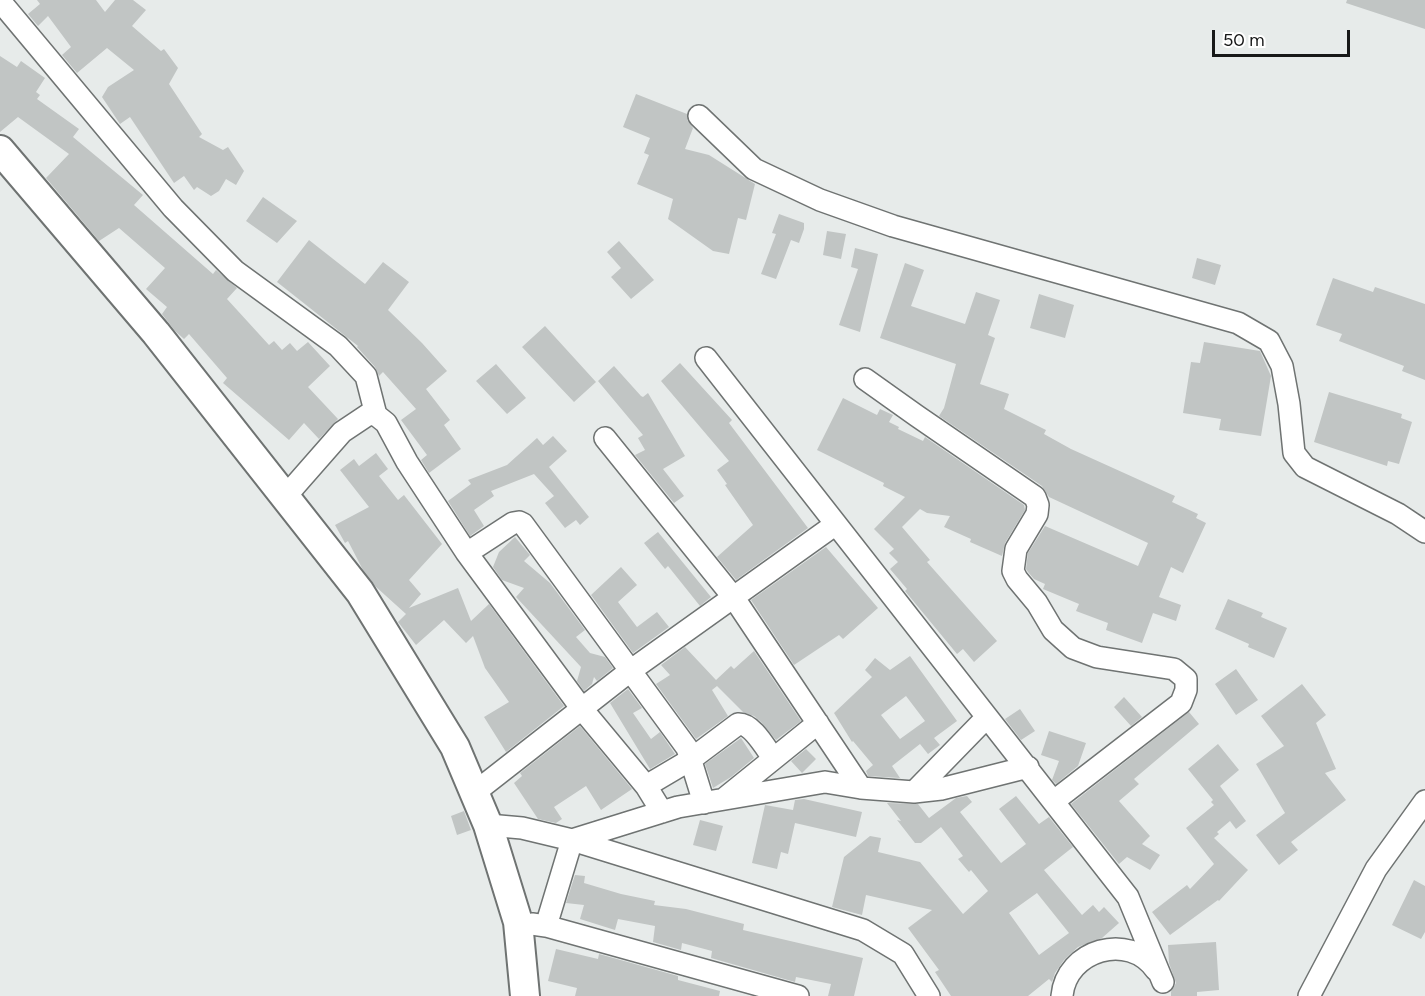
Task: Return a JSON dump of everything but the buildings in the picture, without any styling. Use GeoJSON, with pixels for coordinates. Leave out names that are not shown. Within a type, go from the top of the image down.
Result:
{"type":"FeatureCollection","features":[{"type":"Feature","properties":{"kind":"street"},"geometry":{"type":"LineString","coordinates":[[0,1],[173,208],[235,271],[338,346],[366,376],[376,415]]}},
{"type":"Feature","properties":{"kind":"street"},"geometry":{"type":"LineString","coordinates":[[699,116],[754,169],[819,200],[893,226],[1238,323],[1269,342],[1282,366],[1294,453],[1305,467],[1398,514],[1425,532]]}},
{"type":"Feature","properties":{"kind":"street"},"geometry":{"type":"LineString","coordinates":[[0,150],[156,333],[360,591],[455,747],[488,825],[518,922],[525,996]]}},
{"type":"Feature","properties":{"kind":"street"},"geometry":{"type":"LineString","coordinates":[[706,358],[1128,897],[1164,989]]}},
{"type":"Feature","properties":{"kind":"street"},"geometry":{"type":"LineString","coordinates":[[865,379],[1035,497],[1038,505],[1037,514],[1016,549],[1013,571],[1053,630],[1073,648],[1096,657],[1174,669],[1186,679],[1186,690],[1181,703],[1054,801]]}},
{"type":"Feature","properties":{"kind":"street"},"geometry":{"type":"LineString","coordinates":[[285,497],[342,432],[369,414],[376,415],[386,423],[407,462],[467,554],[582,709],[646,786],[662,812]]}},
{"type":"Feature","properties":{"kind":"street"},"geometry":{"type":"LineString","coordinates":[[605,438],[734,598],[861,788]]}},
{"type":"Feature","properties":{"kind":"street"},"geometry":{"type":"LineString","coordinates":[[467,554],[513,523],[523,524],[687,748],[690,760],[713,801]]}},
{"type":"Feature","properties":{"kind":"street"},"geometry":{"type":"LineString","coordinates":[[474,793],[630,671],[836,524]]}},
{"type":"Feature","properties":{"kind":"street"},"geometry":{"type":"LineString","coordinates":[[914,792],[987,717]]}},
{"type":"Feature","properties":{"kind":"street"},"geometry":{"type":"LineString","coordinates":[[646,786],[690,760],[738,724],[743,723],[750,728],[773,758]]}},
{"type":"Feature","properties":{"kind":"street"},"geometry":{"type":"LineString","coordinates":[[713,801],[818,723]]}},
{"type":"Feature","properties":{"kind":"street"},"geometry":{"type":"LineString","coordinates":[[572,840],[662,812],[825,782],[861,788],[914,792],[941,789],[1028,767]]}},
{"type":"Feature","properties":{"kind":"street"},"geometry":{"type":"LineString","coordinates":[[1309,996],[1376,869],[1425,801]]}},
{"type":"Feature","properties":{"kind":"street"},"geometry":{"type":"LineString","coordinates":[[488,825],[522,828],[572,840],[863,930],[903,954],[929,996]]}},
{"type":"Feature","properties":{"kind":"street"},"geometry":{"type":"LineString","coordinates":[[546,926],[572,840]]}},
{"type":"Feature","properties":{"kind":"street"},"geometry":{"type":"LineString","coordinates":[[518,922],[546,926],[798,996]]}},
{"type":"Feature","properties":{"kind":"street"},"geometry":{"type":"LineString","coordinates":[[1062,996],[1067,976],[1077,962],[1092,953],[1108,949],[1125,950],[1141,956],[1154,967],[1164,989]]}}]}
